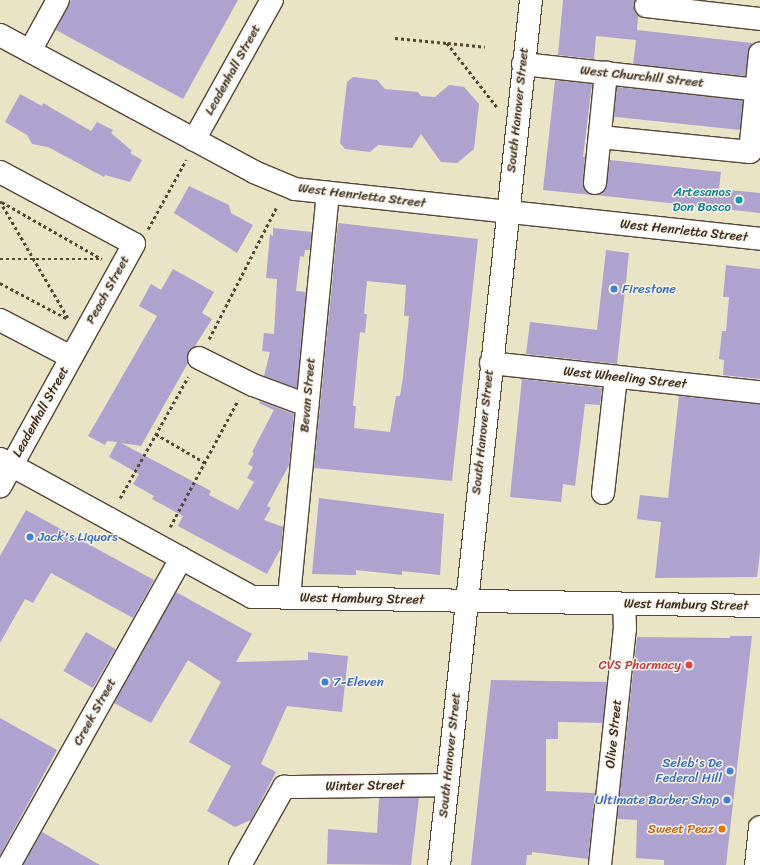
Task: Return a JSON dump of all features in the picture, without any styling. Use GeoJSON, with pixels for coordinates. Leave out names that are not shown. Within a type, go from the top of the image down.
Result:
{"type":"FeatureCollection","features":[{"type":"Feature","properties":{"kind":"street"},"geometry":{"type":"LineString","coordinates":[[30,51],[58,0]]}},
{"type":"Feature","properties":{"kind":"street","name":"Leadenhall Street"},"geometry":{"type":"LineString","coordinates":[[194,140],[272,0]]}},
{"type":"Feature","properties":{"kind":"street","name":"South Hanover Street"},"geometry":{"type":"LineString","coordinates":[[439,865],[446,785],[530,0]]}},
{"type":"Feature","properties":{"kind":"street"},"geometry":{"type":"LineString","coordinates":[[646,6],[760,19]]}},
{"type":"Feature","properties":{"kind":"street","name":"West Henrietta Street"},"geometry":{"type":"LineString","coordinates":[[0,35],[194,140],[280,184],[328,193],[760,239]]}},
{"type":"Feature","properties":{"kind":"street"},"geometry":{"type":"LineString","coordinates":[[600,137],[750,152],[758,89],[760,54]]}},
{"type":"Feature","properties":{"kind":"street","name":"West Churchill Street"},"geometry":{"type":"LineString","coordinates":[[523,64],[758,89]]}},
{"type":"Feature","properties":{"kind":"street"},"geometry":{"type":"LineString","coordinates":[[595,182],[606,73]]}},
{"type":"Feature","properties":{"kind":"street","name":"Peach Street"},"geometry":{"type":"LineString","coordinates":[[0,172],[134,244],[71,358]]}},
{"type":"Feature","properties":{"kind":"street","name":"Bevan Street"},"geometry":{"type":"LineString","coordinates":[[289,597],[328,193]]}},
{"type":"Feature","properties":{"kind":"street"},"geometry":{"type":"LineString","coordinates":[[0,320],[71,358]]}},
{"type":"Feature","properties":{"kind":"street","name":"Leadenhall Street"},"geometry":{"type":"LineString","coordinates":[[0,487],[6,462],[71,358]]}},
{"type":"Feature","properties":{"kind":"street"},"geometry":{"type":"LineString","coordinates":[[199,358],[248,382],[307,405]]}},
{"type":"Feature","properties":{"kind":"street","name":"West Wheeling Street"},"geometry":{"type":"LineString","coordinates":[[491,364],[760,392]]}},
{"type":"Feature","properties":{"kind":"street"},"geometry":{"type":"LineString","coordinates":[[604,493],[616,377]]}},
{"type":"Feature","properties":{"kind":"street","name":"West Hamburg Street"},"geometry":{"type":"LineString","coordinates":[[6,462],[252,597],[760,606]]}},
{"type":"Feature","properties":{"kind":"street","name":"Creek Street"},"geometry":{"type":"LineString","coordinates":[[9,865],[181,558]]}},
{"type":"Feature","properties":{"kind":"street","name":"Olive Street"},"geometry":{"type":"LineString","coordinates":[[600,865],[625,629],[624,604]]}},
{"type":"Feature","properties":{"kind":"street","name":"Winter Street"},"geometry":{"type":"LineString","coordinates":[[240,865],[284,787],[446,785]]}},
{"type":"Feature","properties":{"kind":"street"},"geometry":{"type":"LineString","coordinates":[[756,865],[760,827]]}},
{"type":"Feature","properties":{"kind":"path"},"geometry":{"type":"LineString","coordinates":[[395,38],[485,47]]}},
{"type":"Feature","properties":{"kind":"path"},"geometry":{"type":"LineString","coordinates":[[448,43],[497,107]]}},
{"type":"Feature","properties":{"kind":"path"},"geometry":{"type":"LineString","coordinates":[[134,244],[147,231],[194,140]]}},
{"type":"Feature","properties":{"kind":"path"},"geometry":{"type":"LineString","coordinates":[[0,201],[102,259],[0,259]]}},
{"type":"Feature","properties":{"kind":"path"},"geometry":{"type":"LineString","coordinates":[[0,201],[69,320],[0,283]]}},
{"type":"Feature","properties":{"kind":"path"},"geometry":{"type":"LineString","coordinates":[[170,527],[248,382]]}},
{"type":"Feature","properties":{"kind":"path"},"geometry":{"type":"LineString","coordinates":[[156,434],[204,462]]}},
{"type":"Feature","properties":{"kind":"building"},"geometry":{"type":"Polygon","coordinates":[[[71,0],[238,0],[183,99],[56,30],[71,0]]]}},
{"type":"Feature","properties":{"kind":"building"},"geometry":{"type":"Polygon","coordinates":[[[563,0],[635,0],[634,11],[638,16],[637,30],[752,43],[745,76],[633,64],[636,40],[596,36],[594,59],[558,55],[563,0]]]}},
{"type":"Feature","properties":{"kind":"building"},"geometry":{"type":"Polygon","coordinates":[[[353,77],[377,80],[385,89],[418,92],[421,96],[435,97],[449,85],[464,87],[479,104],[474,149],[457,163],[441,162],[421,134],[412,148],[378,145],[370,152],[345,149],[340,143],[347,82],[353,77]]]}},
{"type":"Feature","properties":{"kind":"building"},"geometry":{"type":"Polygon","coordinates":[[[555,80],[592,84],[583,157],[585,157],[583,182],[584,188],[592,195],[543,190],[555,80]]]}},
{"type":"Feature","properties":{"kind":"building"},"geometry":{"type":"Polygon","coordinates":[[[617,87],[743,100],[740,130],[614,117],[617,87]]]}},
{"type":"Feature","properties":{"kind":"building"},"geometry":{"type":"Polygon","coordinates":[[[20,94],[42,106],[43,103],[91,131],[97,122],[113,130],[111,133],[132,151],[130,153],[142,160],[130,182],[105,175],[104,177],[48,147],[32,144],[27,135],[5,122],[20,94]]]}},
{"type":"Feature","properties":{"kind":"building"},"geometry":{"type":"Polygon","coordinates":[[[610,160],[721,172],[719,189],[760,193],[760,213],[596,195],[605,190],[610,160]]]}},
{"type":"Feature","properties":{"kind":"building"},"geometry":{"type":"Polygon","coordinates":[[[189,186],[229,205],[231,213],[253,225],[237,253],[174,213],[189,186]]]}},
{"type":"Feature","properties":{"kind":"building"},"geometry":{"type":"Polygon","coordinates":[[[338,223],[478,239],[452,481],[314,468],[338,223]],[[367,281],[364,314],[367,314],[365,333],[360,332],[353,406],[356,406],[354,428],[390,432],[396,396],[400,396],[403,377],[409,316],[404,316],[406,285],[367,281]]]}},
{"type":"Feature","properties":{"kind":"building"},"geometry":{"type":"Polygon","coordinates":[[[273,228],[312,232],[310,250],[305,250],[304,257],[300,256],[296,291],[306,292],[297,388],[264,376],[270,352],[262,351],[264,333],[274,334],[277,279],[266,278],[270,234],[273,236],[273,228]]]}},
{"type":"Feature","properties":{"kind":"building","name":"Firestone"},"geometry":{"type":"Polygon","coordinates":[[[606,250],[629,253],[617,364],[526,354],[530,322],[597,330],[606,250]]]}},
{"type":"Feature","properties":{"kind":"building"},"geometry":{"type":"Polygon","coordinates":[[[726,265],[760,269],[760,379],[723,375],[724,360],[719,359],[722,331],[726,331],[729,297],[723,297],[726,265]]]}},
{"type":"Feature","properties":{"kind":"building"},"geometry":{"type":"Polygon","coordinates":[[[173,269],[214,292],[202,313],[212,319],[195,346],[188,352],[188,363],[141,446],[121,443],[211,491],[209,495],[238,510],[254,482],[247,478],[253,467],[248,464],[254,453],[252,452],[274,410],[259,403],[260,401],[294,414],[289,465],[267,506],[271,508],[264,520],[283,527],[281,548],[267,574],[178,526],[183,516],[152,499],[154,496],[133,484],[139,474],[109,457],[117,442],[107,441],[105,445],[88,436],[157,316],[139,306],[151,284],[161,290],[173,269]]]}},
{"type":"Feature","properties":{"kind":"building"},"geometry":{"type":"Polygon","coordinates":[[[522,379],[602,388],[600,405],[585,404],[575,486],[563,484],[561,502],[510,497],[522,379]]]}},
{"type":"Feature","properties":{"kind":"building"},"geometry":{"type":"Polygon","coordinates":[[[679,396],[760,404],[760,552],[757,577],[655,578],[661,522],[637,519],[640,495],[668,498],[679,396]]]}},
{"type":"Feature","properties":{"kind":"building"},"geometry":{"type":"Polygon","coordinates":[[[319,498],[444,514],[440,575],[402,571],[402,575],[356,570],[356,575],[312,574],[319,498]]]}},
{"type":"Feature","properties":{"kind":"building"},"geometry":{"type":"Polygon","coordinates":[[[26,510],[154,580],[133,618],[51,573],[33,603],[25,599],[0,643],[0,556],[26,510]]]}},
{"type":"Feature","properties":{"kind":"building"},"geometry":{"type":"Polygon","coordinates":[[[176,592],[252,634],[236,662],[308,660],[308,652],[348,656],[342,712],[287,706],[261,764],[276,772],[251,820],[235,827],[207,811],[231,766],[189,742],[221,682],[188,660],[151,723],[114,703],[176,592]]]}},
{"type":"Feature","properties":{"kind":"building"},"geometry":{"type":"Polygon","coordinates":[[[86,632],[115,649],[93,688],[64,671],[86,632]]]}},
{"type":"Feature","properties":{"kind":"building"},"geometry":{"type":"Polygon","coordinates":[[[730,636],[752,636],[726,865],[664,865],[664,860],[636,858],[637,820],[617,819],[637,637],[730,638],[730,636]]]}},
{"type":"Feature","properties":{"kind":"building"},"geometry":{"type":"Polygon","coordinates":[[[491,680],[607,682],[603,723],[558,722],[558,739],[546,739],[546,791],[595,793],[588,859],[532,852],[532,855],[527,855],[526,865],[471,865],[491,680]]]}},
{"type":"Feature","properties":{"kind":"building"},"geometry":{"type":"Polygon","coordinates":[[[0,718],[57,750],[0,855],[0,718]]]}},
{"type":"Feature","properties":{"kind":"building"},"geometry":{"type":"Polygon","coordinates":[[[379,798],[419,798],[411,865],[327,864],[328,829],[377,833],[379,798]]]}},
{"type":"Feature","properties":{"kind":"building"},"geometry":{"type":"Polygon","coordinates":[[[42,832],[100,865],[23,865],[42,832]]]}},
{"type":"Feature","properties":{"kind":"place","name":"Artesanos Don Bosco"},"geometry":{"type":"Point","coordinates":[739,200]}},
{"type":"Feature","properties":{"kind":"place","name":"Firestone"},"geometry":{"type":"Point","coordinates":[614,289]}},
{"type":"Feature","properties":{"kind":"place","name":"Jack's Liquors"},"geometry":{"type":"Point","coordinates":[30,537]}},
{"type":"Feature","properties":{"kind":"place","name":"CVS Pharmacy"},"geometry":{"type":"Point","coordinates":[689,665]}},
{"type":"Feature","properties":{"kind":"place","name":"7-Eleven"},"geometry":{"type":"Point","coordinates":[325,682]}},
{"type":"Feature","properties":{"kind":"place","name":"Seleb's De Federal Hill"},"geometry":{"type":"Point","coordinates":[730,771]}},
{"type":"Feature","properties":{"kind":"place","name":"Ultimate Barber Shop"},"geometry":{"type":"Point","coordinates":[727,800]}},
{"type":"Feature","properties":{"kind":"place","name":"Sweet Peaz"},"geometry":{"type":"Point","coordinates":[722,829]}}]}
